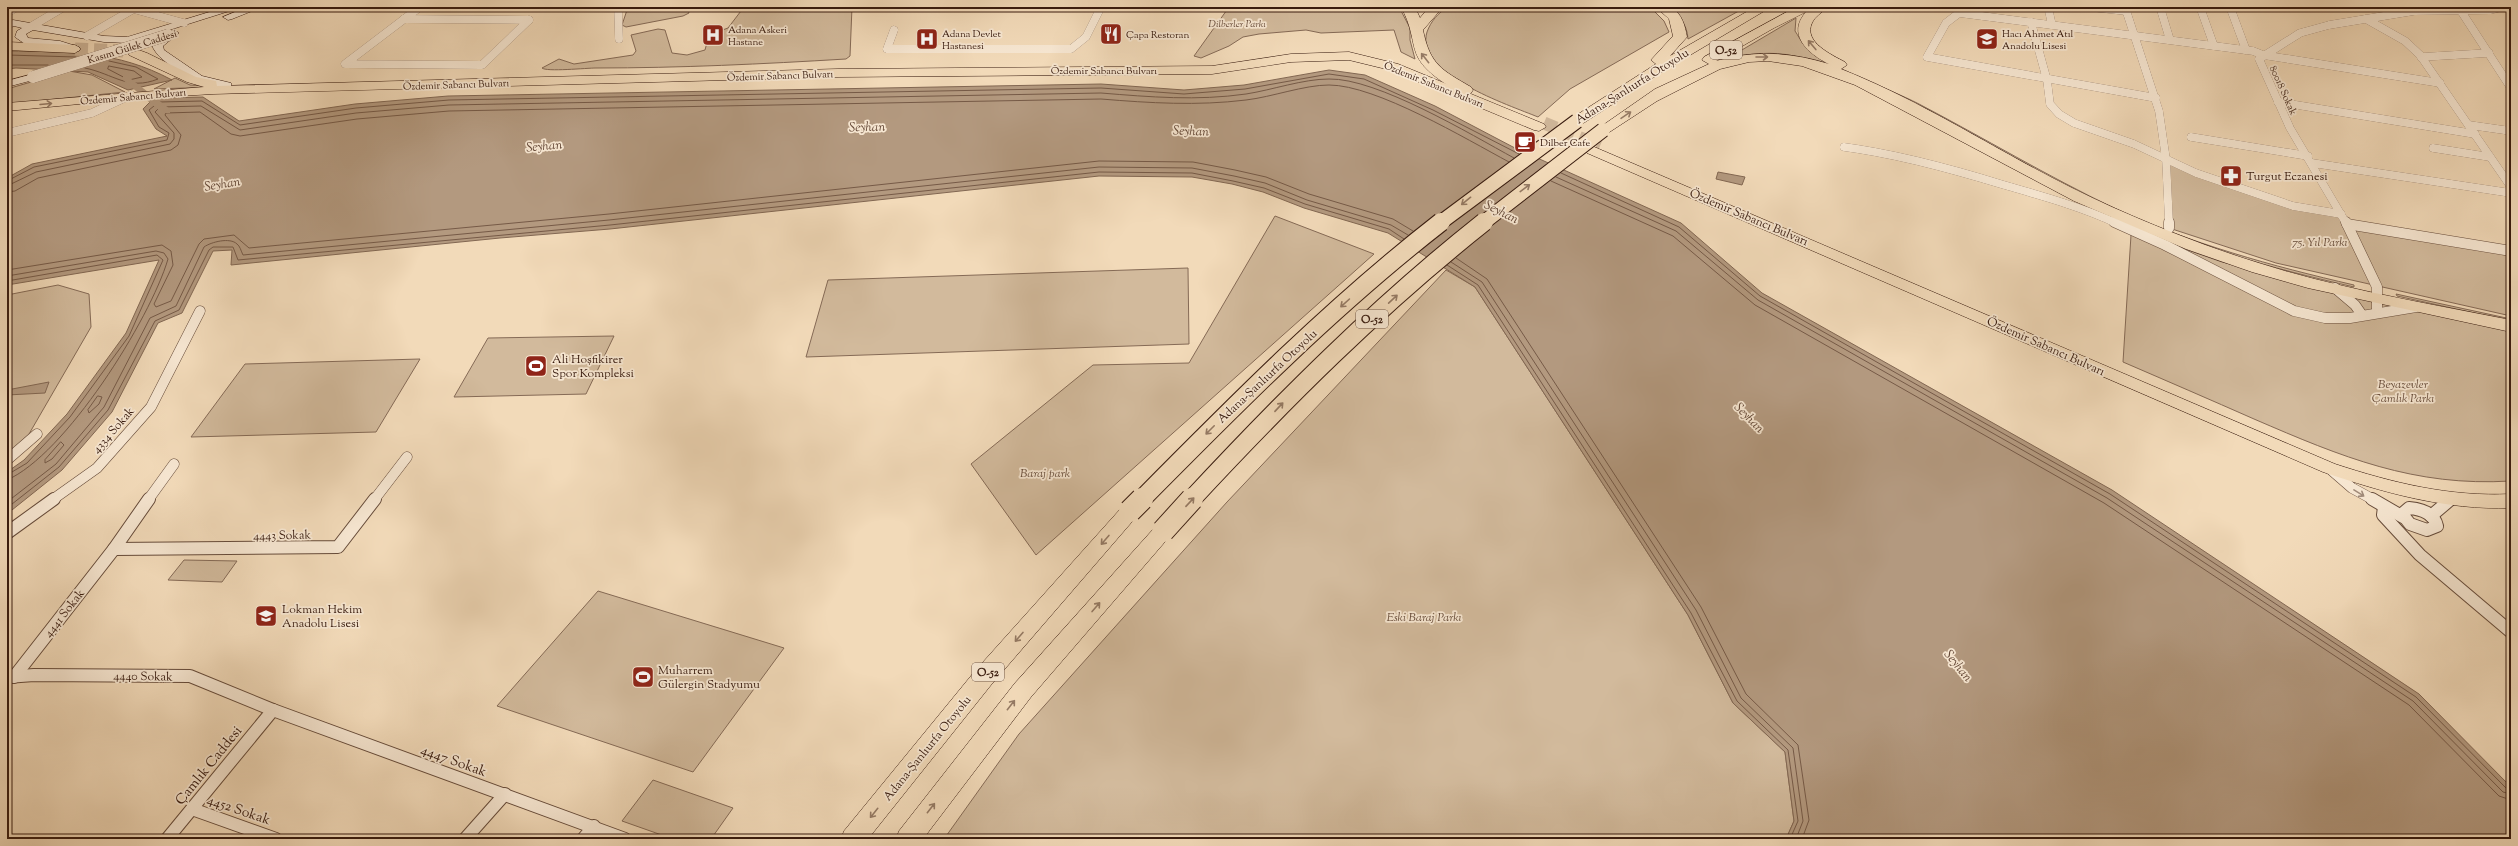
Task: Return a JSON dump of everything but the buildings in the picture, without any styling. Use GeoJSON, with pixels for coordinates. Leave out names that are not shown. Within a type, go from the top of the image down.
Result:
{"type":"FeatureCollection","features":[{"type":"Feature","properties":{"kind":"highway"},"geometry":{"type":"LineString","coordinates":[[1408,7],[1417,29],[1421,54],[1435,69],[1466,90]]}},
{"type":"Feature","properties":{"kind":"highway"},"geometry":{"type":"LineString","coordinates":[[1417,29],[1436,7]]}},
{"type":"Feature","properties":{"kind":"highway"},"geometry":{"type":"LineString","coordinates":[[1611,99],[1668,52],[1680,38],[1679,24],[1672,13],[1663,7]]}},
{"type":"Feature","properties":{"kind":"highway","name":"Adana-Şanlıurfa Otoyolu"},"geometry":{"type":"LineString","coordinates":[[853,839],[983,678],[1130,511],[1255,384],[1381,270],[1480,190],[1577,121],[1611,99],[1700,43],[1764,7]]}},
{"type":"Feature","properties":{"kind":"highway","name":"Adana-Şanlıurfa Otoyolu"},"geometry":{"type":"LineString","coordinates":[[908,839],[1023,690],[1163,531],[1286,400],[1406,287],[1506,202],[1598,142],[1649,99],[1725,50],[1806,7]]}},
{"type":"Feature","properties":{"kind":"highway"},"geometry":{"type":"LineString","coordinates":[[1820,7],[1810,14],[1802,29],[1812,47],[1825,57],[1950,117],[2061,180],[2169,228],[2223,248],[2276,263],[2377,299],[2511,316]]}},
{"type":"Feature","properties":{"kind":"highway"},"geometry":{"type":"LineString","coordinates":[[1649,99],[1713,66],[1745,57],[1782,58],[1812,64],[1835,71],[1942,122],[2052,185],[2106,210],[2220,256],[2281,275],[2377,299],[2511,326]]}},
{"type":"Feature","properties":{"kind":"main road","name":"Kasım Gülek Caddesi"},"geometry":{"type":"LineString","coordinates":[[7,76],[97,45],[128,40],[237,7]]}},
{"type":"Feature","properties":{"kind":"main road","name":"Kasım Gülek Caddesi"},"geometry":{"type":"LineString","coordinates":[[7,84],[258,7]]}},
{"type":"Feature","properties":{"kind":"main road"},"geometry":{"type":"LineString","coordinates":[[9,24],[32,26],[87,36],[97,45],[128,40]]}},
{"type":"Feature","properties":{"kind":"main road"},"geometry":{"type":"LineString","coordinates":[[32,26],[21,34],[20,37],[25,40],[60,44],[75,49]]}},
{"type":"Feature","properties":{"kind":"main road"},"geometry":{"type":"LineString","coordinates":[[168,35],[157,45],[159,52],[198,78],[227,84]]}},
{"type":"Feature","properties":{"kind":"main road"},"geometry":{"type":"LineString","coordinates":[[7,46],[75,49]]}},
{"type":"Feature","properties":{"kind":"main road","name":"Özdemir Sabancı Bulvarı"},"geometry":{"type":"LineString","coordinates":[[7,107],[132,95],[214,90],[838,73],[1212,70],[1291,58],[1335,55],[1363,58],[1394,67],[1542,125],[1466,90],[1400,63],[1375,55],[1322,50],[1224,63],[1177,65],[807,68],[227,84],[206,84],[190,79],[149,56],[133,52]]}},
{"type":"Feature","properties":{"kind":"main road","name":"Özdemir Sabancı Bulvarı"},"geometry":{"type":"LineString","coordinates":[[1598,142],[2329,468],[2408,492],[2472,501],[2511,501]]}},
{"type":"Feature","properties":{"kind":"main road","name":"Özdemir Sabancı Bulvarı"},"geometry":{"type":"LineString","coordinates":[[1598,142],[2327,457],[2371,474],[2443,488],[2511,490]]}},
{"type":"Feature","properties":{"kind":"street"},"geometry":{"type":"LineString","coordinates":[[7,12],[17,7]]}},
{"type":"Feature","properties":{"kind":"street"},"geometry":{"type":"LineString","coordinates":[[32,26],[64,7]]}},
{"type":"Feature","properties":{"kind":"street"},"geometry":{"type":"LineString","coordinates":[[404,19],[528,20],[482,65],[344,64],[404,19],[420,7]]}},
{"type":"Feature","properties":{"kind":"street"},"geometry":{"type":"LineString","coordinates":[[618,7],[619,39]]}},
{"type":"Feature","properties":{"kind":"street"},"geometry":{"type":"LineString","coordinates":[[894,30],[887,49],[1071,49],[1080,46],[1089,34],[1101,7]]}},
{"type":"Feature","properties":{"kind":"street"},"geometry":{"type":"LineString","coordinates":[[2048,7],[2052,25]]}},
{"type":"Feature","properties":{"kind":"street"},"geometry":{"type":"LineString","coordinates":[[2088,7],[2125,9],[2135,35],[2156,98],[2166,159],[2169,228]]}},
{"type":"Feature","properties":{"kind":"street"},"geometry":{"type":"LineString","coordinates":[[2160,7],[2170,40]]}},
{"type":"Feature","properties":{"kind":"street"},"geometry":{"type":"LineString","coordinates":[[2200,7],[2214,46]]}},
{"type":"Feature","properties":{"kind":"street"},"geometry":{"type":"LineString","coordinates":[[2230,7],[2246,50]]}},
{"type":"Feature","properties":{"kind":"street","name":"80018 Sokak"},"geometry":{"type":"LineString","coordinates":[[2377,299],[2347,224],[2310,159],[2290,128],[2259,59],[2300,33],[2329,25],[2414,11],[2461,11],[2502,7]]}},
{"type":"Feature","properties":{"kind":"street"},"geometry":{"type":"LineString","coordinates":[[87,36],[135,8],[184,23]]}},
{"type":"Feature","properties":{"kind":"street"},"geometry":{"type":"LineString","coordinates":[[2461,11],[2510,86]]}},
{"type":"Feature","properties":{"kind":"street"},"geometry":{"type":"LineString","coordinates":[[2156,98],[2048,80],[1926,57],[1946,23],[1959,13],[2246,50],[2264,56],[2440,83]]}},
{"type":"Feature","properties":{"kind":"street"},"geometry":{"type":"LineString","coordinates":[[2366,19],[2405,41],[2422,57],[2511,187]]}},
{"type":"Feature","properties":{"kind":"street"},"geometry":{"type":"LineString","coordinates":[[2031,22],[2048,80],[2050,104],[2059,114],[2074,123],[2134,144],[2196,173],[2252,193],[2293,206],[2341,214]]}},
{"type":"Feature","properties":{"kind":"street"},"geometry":{"type":"LineString","coordinates":[[2422,57],[2489,54]]}},
{"type":"Feature","properties":{"kind":"street"},"geometry":{"type":"LineString","coordinates":[[7,133],[92,113],[132,95]]}},
{"type":"Feature","properties":{"kind":"street"},"geometry":{"type":"LineString","coordinates":[[2278,102],[2475,134]]}},
{"type":"Feature","properties":{"kind":"street"},"geometry":{"type":"LineString","coordinates":[[2470,125],[2511,131]]}},
{"type":"Feature","properties":{"kind":"street"},"geometry":{"type":"LineString","coordinates":[[2191,137],[2511,194]]}},
{"type":"Feature","properties":{"kind":"street"},"geometry":{"type":"LineString","coordinates":[[1844,147],[1876,151],[1967,174],[2083,208],[2165,245],[2294,311],[2325,318],[2362,315],[2377,299]]}},
{"type":"Feature","properties":{"kind":"street"},"geometry":{"type":"LineString","coordinates":[[2433,148],[2490,157]]}},
{"type":"Feature","properties":{"kind":"street"},"geometry":{"type":"LineString","coordinates":[[2347,224],[2511,251]]}},
{"type":"Feature","properties":{"kind":"street"},"geometry":{"type":"LineString","coordinates":[[2336,288],[2355,305],[2362,315]]}},
{"type":"Feature","properties":{"kind":"street","name":"4334 Sokak"},"geometry":{"type":"LineString","coordinates":[[7,533],[97,468],[151,407],[200,311]]}},
{"type":"Feature","properties":{"kind":"street"},"geometry":{"type":"LineString","coordinates":[[7,460],[37,434]]}},
{"type":"Feature","properties":{"kind":"street","name":"4443 Sokak"},"geometry":{"type":"LineString","coordinates":[[114,549],[338,547],[407,457]]}},
{"type":"Feature","properties":{"kind":"street","name":"4441 Sokak"},"geometry":{"type":"LineString","coordinates":[[10,677],[114,549],[174,464]]}},
{"type":"Feature","properties":{"kind":"street"},"geometry":{"type":"LineString","coordinates":[[2329,468],[2352,488],[2403,517],[2416,527],[2432,530],[2437,526],[2432,516],[2421,510],[2409,508],[2403,510],[2403,517]]}},
{"type":"Feature","properties":{"kind":"street"},"geometry":{"type":"LineString","coordinates":[[2432,516],[2454,498]]}},
{"type":"Feature","properties":{"kind":"street"},"geometry":{"type":"LineString","coordinates":[[2384,507],[2383,515],[2420,555],[2511,632]]}},
{"type":"Feature","properties":{"kind":"street","name":"4440 Sokak"},"geometry":{"type":"LineString","coordinates":[[10,677],[34,675],[190,676],[273,710]]}},
{"type":"Feature","properties":{"kind":"street","name":"4447 Sokak"},"geometry":{"type":"LineString","coordinates":[[273,710],[594,826],[625,839]]}},
{"type":"Feature","properties":{"kind":"street","name":"Çamlık Caddesi"},"geometry":{"type":"LineString","coordinates":[[167,839],[273,710]]}},
{"type":"Feature","properties":{"kind":"street"},"geometry":{"type":"LineString","coordinates":[[465,839],[505,794]]}},
{"type":"Feature","properties":{"kind":"street","name":"4452 Sokak"},"geometry":{"type":"LineString","coordinates":[[192,809],[276,839]]}},
{"type":"Feature","properties":{"kind":"street"},"geometry":{"type":"LineString","coordinates":[[583,839],[594,826]]}},
{"type":"Feature","properties":{"kind":"green space"},"geometry":{"type":"Polygon","coordinates":[[[628,7],[687,7],[689,13],[683,16],[626,27],[622,25],[628,7]]]}},
{"type":"Feature","properties":{"kind":"green space"},"geometry":{"type":"Polygon","coordinates":[[[744,7],[852,7],[850,56],[846,59],[784,63],[558,70],[542,68],[559,59],[574,64],[633,55],[636,51],[631,35],[658,29],[665,30],[672,53],[687,55],[705,50],[709,35],[728,28],[744,7]]]}},
{"type":"Feature","properties":{"kind":"green space","name":"Dilberler Parkı"},"geometry":{"type":"Polygon","coordinates":[[[1229,7],[1399,7],[1410,28],[1410,40],[1415,59],[1401,52],[1394,30],[1321,33],[1306,30],[1259,34],[1243,37],[1229,46],[1201,58],[1194,56],[1229,7]]]}},
{"type":"Feature","properties":{"kind":"green space"},"geometry":{"type":"Polygon","coordinates":[[[1448,7],[1650,7],[1664,21],[1669,32],[1570,89],[1538,117],[1507,105],[1467,86],[1449,74],[1435,61],[1427,47],[1427,32],[1435,18],[1448,7]]]}},
{"type":"Feature","properties":{"kind":"green space"},"geometry":{"type":"Polygon","coordinates":[[[1669,7],[1746,7],[1688,39],[1686,29],[1682,21],[1669,7]]]}},
{"type":"Feature","properties":{"kind":"green space"},"geometry":{"type":"Polygon","coordinates":[[[1796,18],[1795,31],[1805,46],[1829,62],[1919,104],[2064,183],[2114,208],[2172,233],[2232,253],[2354,285],[2354,287],[2231,255],[2171,235],[2142,223],[2046,178],[1904,98],[1848,73],[1821,63],[1786,54],[1762,54],[1730,57],[1796,18]]]}},
{"type":"Feature","properties":{"kind":"green space"},"geometry":{"type":"Polygon","coordinates":[[[69,71],[92,75],[125,92],[7,104],[7,89],[69,71]]]}},
{"type":"Feature","properties":{"kind":"green space"},"geometry":{"type":"Polygon","coordinates":[[[175,78],[190,85],[205,86],[312,84],[154,89],[175,78]]]}},
{"type":"Feature","properties":{"kind":"green space","name":"75. Yıl Parkı"},"geometry":{"type":"Polygon","coordinates":[[[2166,159],[2252,193],[2341,214],[2347,224],[2511,251],[2511,316],[2276,263],[2169,228],[2166,159]]]}},
{"type":"Feature","properties":{"kind":"green space","name":"Baraj park"},"geometry":{"type":"Polygon","coordinates":[[[1275,216],[1374,254],[1036,555],[971,464],[1093,365],[1189,363],[1275,216]]]}},
{"type":"Feature","properties":{"kind":"green space","name":"Beyazevler Çamlık Parkı"},"geometry":{"type":"Polygon","coordinates":[[[2131,235],[2162,241],[2222,262],[2511,331],[2511,481],[2476,482],[2442,479],[2410,474],[2348,457],[2286,433],[2123,362],[2131,235]]]}},
{"type":"Feature","properties":{"kind":"green space"},"geometry":{"type":"Polygon","coordinates":[[[1188,268],[1189,344],[806,357],[828,280],[1188,268]]]}},
{"type":"Feature","properties":{"kind":"green space","name":"Eski Baraj Parkı"},"geometry":{"type":"Polygon","coordinates":[[[1446,270],[1475,287],[1688,615],[1733,703],[1785,752],[1794,821],[1786,839],[944,839],[1019,734],[1227,502],[1446,270]]]}},
{"type":"Feature","properties":{"kind":"green space"},"geometry":{"type":"Polygon","coordinates":[[[58,285],[89,294],[91,327],[29,434],[7,455],[7,295],[58,285]]]}},
{"type":"Feature","properties":{"kind":"green space"},"geometry":{"type":"Polygon","coordinates":[[[2396,294],[2511,319],[2511,321],[2397,296],[2396,294]]]}},
{"type":"Feature","properties":{"kind":"green space","name":"Ali Hoşfikirer Spor Kompleksi"},"geometry":{"type":"Polygon","coordinates":[[[614,336],[586,394],[454,397],[488,338],[614,336]]]}},
{"type":"Feature","properties":{"kind":"green space"},"geometry":{"type":"Polygon","coordinates":[[[420,359],[376,432],[191,437],[245,364],[420,359]]]}},
{"type":"Feature","properties":{"kind":"green space"},"geometry":{"type":"Polygon","coordinates":[[[184,560],[237,561],[222,582],[168,580],[184,560]]]}},
{"type":"Feature","properties":{"kind":"green space","name":"Muharrem Gülergin Stadyumu"},"geometry":{"type":"Polygon","coordinates":[[[598,591],[784,648],[693,772],[497,706],[598,591]]]}},
{"type":"Feature","properties":{"kind":"green space"},"geometry":{"type":"Polygon","coordinates":[[[653,780],[733,808],[711,839],[673,839],[622,821],[653,780]]]}},
{"type":"Feature","properties":{"kind":"water"},"geometry":{"type":"Polygon","coordinates":[[[7,51],[72,53],[112,58],[151,70],[172,80],[128,90],[88,72],[16,68],[7,69],[7,51]]]}},
{"type":"Feature","properties":{"kind":"water","name":"Seyhan"},"geometry":{"type":"Polygon","coordinates":[[[1329,70],[1365,75],[1435,106],[1513,147],[1681,223],[1762,293],[2112,490],[2419,694],[2511,787],[2511,839],[1786,839],[1794,821],[1785,752],[1733,703],[1688,615],[1475,287],[1388,233],[1304,208],[1263,192],[1232,184],[1192,177],[1099,176],[610,229],[500,238],[231,265],[232,250],[213,251],[182,313],[158,323],[112,412],[62,470],[7,514],[7,472],[24,460],[67,414],[126,333],[159,260],[7,285],[7,178],[32,164],[167,136],[156,129],[143,109],[152,100],[158,98],[203,97],[239,121],[355,104],[448,96],[1101,84],[1184,90],[1244,85],[1329,70]]]}},
{"type":"Feature","properties":{"kind":"water"},"geometry":{"type":"Polygon","coordinates":[[[1718,172],[1745,177],[1742,185],[1716,179],[1718,172]]]}},
{"type":"Feature","properties":{"kind":"water"},"geometry":{"type":"Polygon","coordinates":[[[49,382],[45,393],[7,395],[7,390],[49,382]]]}},
{"type":"Feature","properties":{"kind":"waterway"},"geometry":{"type":"LineString","coordinates":[[126,78],[166,111]]}},
{"type":"Feature","properties":{"kind":"tunnel"},"geometry":{"type":"LineString","coordinates":[[75,49],[123,51]]}},
{"type":"Feature","properties":{"kind":"tunnel"},"geometry":{"type":"LineString","coordinates":[[1544,123],[1600,146]]}},
{"type":"Feature","properties":{"kind":"place","name":"Çapa Restoran"},"geometry":{"type":"Point","coordinates":[1111,34]}},
{"type":"Feature","properties":{"kind":"place","name":"Adana Askeri Hastane"},"geometry":{"type":"Point","coordinates":[713,35]}},
{"type":"Feature","properties":{"kind":"place","name":"Adana Devlet Hastanesi"},"geometry":{"type":"Point","coordinates":[927,39]}},
{"type":"Feature","properties":{"kind":"place","name":"Hacı Ahmet Atıl Anadolu Lisesi"},"geometry":{"type":"Point","coordinates":[1987,39]}},
{"type":"Feature","properties":{"kind":"place","name":"Dilber Cafe"},"geometry":{"type":"Point","coordinates":[1525,142]}},
{"type":"Feature","properties":{"kind":"place","name":"Turgut Eczanesi"},"geometry":{"type":"Point","coordinates":[2231,176]}},
{"type":"Feature","properties":{"kind":"place","name":"Ali Hoşfikirer Spor Kompleksi"},"geometry":{"type":"Point","coordinates":[536,366]}},
{"type":"Feature","properties":{"kind":"place","name":"Lokman Hekim Anadolu Lisesi"},"geometry":{"type":"Point","coordinates":[266,616]}},
{"type":"Feature","properties":{"kind":"place","name":"Muharrem Gülergin Stadyumu"},"geometry":{"type":"Point","coordinates":[643,677]}}]}
